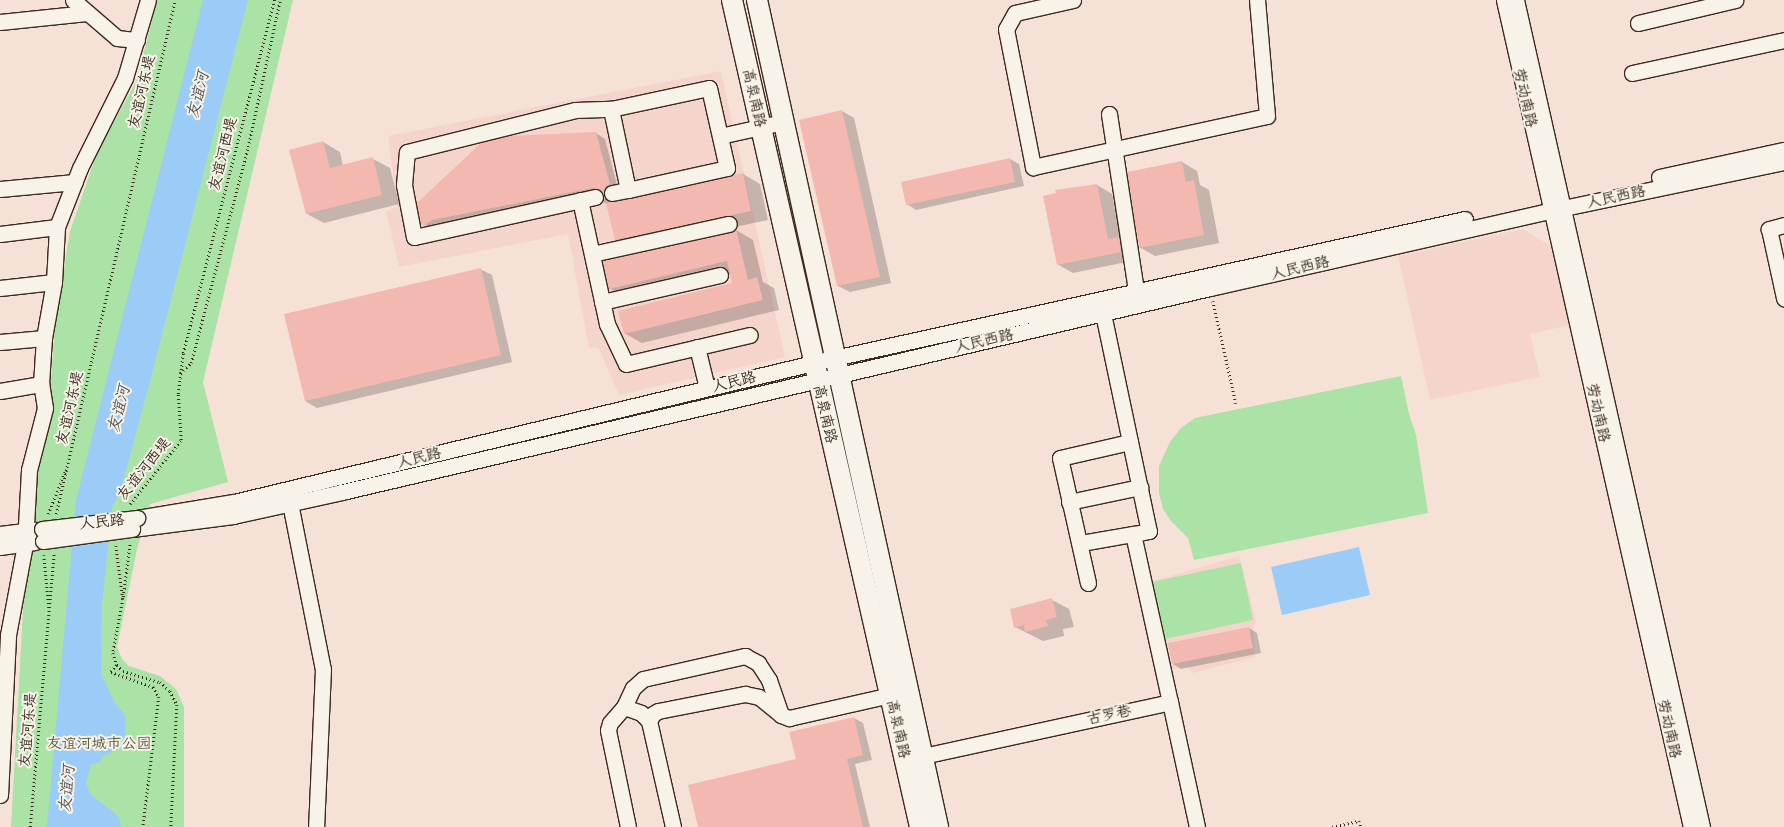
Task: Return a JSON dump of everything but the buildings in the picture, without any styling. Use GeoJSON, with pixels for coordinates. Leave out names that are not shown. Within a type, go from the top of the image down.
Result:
{"type":"FeatureCollection","features":[{"type":"Feature","properties":{"kind":"main road","name":"高泉南路"},"geometry":{"type":"LineString","coordinates":[[732,0],[815,371],[920,827]]}},
{"type":"Feature","properties":{"kind":"main road","name":"高泉南路"},"geometry":{"type":"LineString","coordinates":[[757,0],[938,827]]}},
{"type":"Feature","properties":{"kind":"street"},"geometry":{"type":"LineString","coordinates":[[74,0],[117,38],[137,40]]}},
{"type":"Feature","properties":{"kind":"street"},"geometry":{"type":"LineString","coordinates":[[0,795],[4,635],[26,537],[29,470],[45,408],[41,384],[44,338],[54,282],[57,227],[75,182],[125,78],[148,0]]}},
{"type":"Feature","properties":{"kind":"street"},"geometry":{"type":"LineString","coordinates":[[1073,0],[1015,13],[1006,29],[1033,167],[1113,151],[1267,116],[1257,0]]}},
{"type":"Feature","properties":{"kind":"street","name":"劳动南路"},"geometry":{"type":"LineString","coordinates":[[1513,0],[1691,827]]}},
{"type":"Feature","properties":{"kind":"street"},"geometry":{"type":"LineString","coordinates":[[1638,24],[1735,0]]}},
{"type":"Feature","properties":{"kind":"street"},"geometry":{"type":"LineString","coordinates":[[0,22],[87,13]]}},
{"type":"Feature","properties":{"kind":"street"},"geometry":{"type":"LineString","coordinates":[[1632,73],[1784,40]]}},
{"type":"Feature","properties":{"kind":"street"},"geometry":{"type":"LineString","coordinates":[[595,197],[414,237],[404,185],[407,152],[575,110],[611,109],[709,88],[727,168],[612,193]]}},
{"type":"Feature","properties":{"kind":"street"},"geometry":{"type":"LineString","coordinates":[[611,109],[628,190]]}},
{"type":"Feature","properties":{"kind":"street"},"geometry":{"type":"LineString","coordinates":[[1109,114],[1113,151],[1136,292]]}},
{"type":"Feature","properties":{"kind":"street"},"geometry":{"type":"LineString","coordinates":[[720,136],[783,122]]}},
{"type":"Feature","properties":{"kind":"street","name":"人民西路"},"geometry":{"type":"LineString","coordinates":[[836,366],[1102,306],[1210,288],[1784,150]]}},
{"type":"Feature","properties":{"kind":"street","name":"人民西路"},"geometry":{"type":"LineString","coordinates":[[1102,306],[1136,292],[1556,204],[1784,162]]}},
{"type":"Feature","properties":{"kind":"street"},"geometry":{"type":"LineString","coordinates":[[0,189],[75,182]]}},
{"type":"Feature","properties":{"kind":"street"},"geometry":{"type":"LineString","coordinates":[[580,200],[607,324],[626,364],[750,335]]}},
{"type":"Feature","properties":{"kind":"street","name":"劳动南路"},"geometry":{"type":"LineString","coordinates":[[1556,204],[1702,827]]}},
{"type":"Feature","properties":{"kind":"street"},"geometry":{"type":"LineString","coordinates":[[592,254],[729,224]]}},
{"type":"Feature","properties":{"kind":"street"},"geometry":{"type":"LineString","coordinates":[[1784,225],[1769,229],[1784,298]]}},
{"type":"Feature","properties":{"kind":"street"},"geometry":{"type":"LineString","coordinates":[[0,234],[57,227]]}},
{"type":"Feature","properties":{"kind":"street"},"geometry":{"type":"LineString","coordinates":[[602,302],[720,275]]}},
{"type":"Feature","properties":{"kind":"street"},"geometry":{"type":"LineString","coordinates":[[0,288],[54,282]]}},
{"type":"Feature","properties":{"kind":"street"},"geometry":{"type":"LineString","coordinates":[[1081,543],[1149,531],[1102,306]]}},
{"type":"Feature","properties":{"kind":"street"},"geometry":{"type":"LineString","coordinates":[[0,342],[44,338]]}},
{"type":"Feature","properties":{"kind":"street"},"geometry":{"type":"LineString","coordinates":[[697,347],[707,388]]}},
{"type":"Feature","properties":{"kind":"street","name":"人民路"},"geometry":{"type":"LineString","coordinates":[[132,518],[233,516],[836,366]]}},
{"type":"Feature","properties":{"kind":"street","name":"人民路"},"geometry":{"type":"LineString","coordinates":[[0,534],[46,540],[132,518],[234,502],[330,480],[707,388],[815,371]]}},
{"type":"Feature","properties":{"kind":"street"},"geometry":{"type":"LineString","coordinates":[[0,391],[41,384]]}},
{"type":"Feature","properties":{"kind":"street"},"geometry":{"type":"LineString","coordinates":[[1088,583],[1081,543],[1069,502],[1060,458],[1130,442]]}},
{"type":"Feature","properties":{"kind":"street"},"geometry":{"type":"LineString","coordinates":[[1069,502],[1140,487]]}},
{"type":"Feature","properties":{"kind":"street"},"geometry":{"type":"LineString","coordinates":[[290,503],[323,669],[316,827]]}},
{"type":"Feature","properties":{"kind":"street"},"geometry":{"type":"LineString","coordinates":[[1133,534],[1197,827]]}},
{"type":"Feature","properties":{"kind":"street","name":"人民路"},"geometry":{"type":"LineString","coordinates":[[0,547],[26,537]]}},
{"type":"Feature","properties":{"kind":"street"},"geometry":{"type":"LineString","coordinates":[[673,827],[633,688],[643,679],[745,656],[758,663],[769,680],[781,715]]}},
{"type":"Feature","properties":{"kind":"street"},"geometry":{"type":"LineString","coordinates":[[628,827],[608,730],[610,723],[639,710],[745,694],[759,697],[781,715],[796,718],[890,696]]}},
{"type":"Feature","properties":{"kind":"street","name":"古罗巷"},"geometry":{"type":"LineString","coordinates":[[923,756],[1170,702]]}},
{"type":"Feature","properties":{"kind":"path","name":"友谊河东堤"},"geometry":{"type":"LineString","coordinates":[[56,516],[175,0]]}},
{"type":"Feature","properties":{"kind":"path","name":"友谊河西堤"},"geometry":{"type":"LineString","coordinates":[[132,518],[182,440],[178,394],[183,353],[274,0]]}},
{"type":"Feature","properties":{"kind":"path"},"geometry":{"type":"LineString","coordinates":[[180,373],[191,363],[248,147],[280,0]]}},
{"type":"Feature","properties":{"kind":"path"},"geometry":{"type":"LineString","coordinates":[[1210,288],[1236,403]]}},
{"type":"Feature","properties":{"kind":"path"},"geometry":{"type":"LineString","coordinates":[[50,617],[46,540],[70,459]]}},
{"type":"Feature","properties":{"kind":"path"},"geometry":{"type":"LineString","coordinates":[[132,518],[123,600],[113,653],[117,665],[123,671],[160,682],[170,691],[177,705],[171,827]]}},
{"type":"Feature","properties":{"kind":"path","name":"友谊河东堤"},"geometry":{"type":"LineString","coordinates":[[30,827],[50,617],[46,540]]}},
{"type":"Feature","properties":{"kind":"path"},"geometry":{"type":"LineString","coordinates":[[116,544],[123,600]]}},
{"type":"Feature","properties":{"kind":"path"},"geometry":{"type":"LineString","coordinates":[[117,665],[111,672],[154,687],[160,697],[143,827]]}},
{"type":"Feature","properties":{"kind":"path"},"geometry":{"type":"LineString","coordinates":[[1332,827],[1360,821],[1361,827]]}},
{"type":"Feature","properties":{"kind":"shaded area"},"geometry":{"type":"Polygon","coordinates":[[[721,71],[785,357],[619,395],[598,347],[589,348],[568,234],[399,267],[386,211],[397,207],[388,136],[721,71]]]}},
{"type":"Feature","properties":{"kind":"shaded area"},"geometry":{"type":"Polygon","coordinates":[[[1523,229],[1557,250],[1575,324],[1530,334],[1540,377],[1430,400],[1398,256],[1523,229]]]}},
{"type":"Feature","properties":{"kind":"shaded area"},"geometry":{"type":"Polygon","coordinates":[[[1239,556],[1256,621],[1253,630],[1255,657],[1193,673],[1187,667],[1171,670],[1150,582],[1239,556]]]}},
{"type":"Feature","properties":{"kind":"green space","name":"友谊河城市公园"},"geometry":{"type":"Polygon","coordinates":[[[157,0],[293,0],[203,382],[228,482],[150,504],[137,549],[117,647],[122,659],[129,666],[160,676],[176,689],[184,707],[184,827],[11,827],[25,573],[34,470],[49,409],[55,324],[70,231],[97,153],[137,80],[157,0]]]}},
{"type":"Feature","properties":{"kind":"green space"},"geometry":{"type":"Polygon","coordinates":[[[1401,376],[1409,414],[1416,435],[1428,513],[1194,560],[1188,538],[1170,520],[1163,509],[1159,493],[1159,466],[1170,442],[1181,428],[1195,418],[1401,376]]]}},
{"type":"Feature","properties":{"kind":"green space"},"geometry":{"type":"Polygon","coordinates":[[[1241,563],[1253,620],[1165,639],[1152,582],[1241,563]]]}},
{"type":"Feature","properties":{"kind":"water","name":"友谊河"},"geometry":{"type":"Polygon","coordinates":[[[203,0],[248,0],[149,385],[121,489],[112,508],[102,605],[101,674],[115,703],[125,715],[126,742],[120,748],[104,756],[99,762],[91,765],[86,783],[90,794],[119,818],[121,827],[47,827],[76,500],[203,0]]]}},
{"type":"Feature","properties":{"kind":"water"},"geometry":{"type":"Polygon","coordinates":[[[1359,547],[1370,595],[1282,615],[1271,567],[1359,547]]]}}]}
